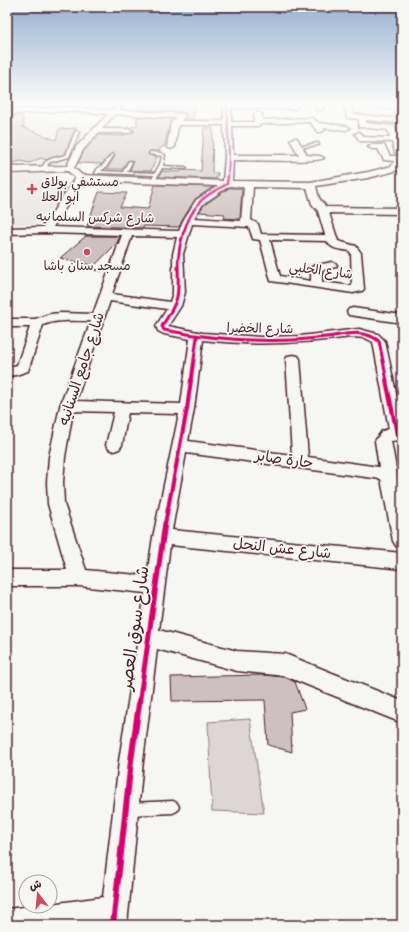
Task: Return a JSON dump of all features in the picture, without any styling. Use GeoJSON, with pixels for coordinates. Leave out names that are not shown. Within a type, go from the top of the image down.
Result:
{"type":"FeatureCollection","features":[{"type":"Feature","properties":{"kind":"street"},"geometry":{"type":"LineString","coordinates":[[70,168],[71,157],[80,147]]}},
{"type":"Feature","properties":{"kind":"street"},"geometry":{"type":"LineString","coordinates":[[227,184],[228,147]]}},
{"type":"Feature","properties":{"kind":"street"},"geometry":{"type":"LineString","coordinates":[[298,147],[304,158]]}},
{"type":"Feature","properties":{"kind":"street"},"geometry":{"type":"LineString","coordinates":[[46,230],[80,178],[96,175],[227,184],[311,185],[316,182],[368,175],[396,168],[400,157],[387,158],[385,156],[377,156],[373,151]]}},
{"type":"Feature","properties":{"kind":"street"},"geometry":{"type":"LineString","coordinates":[[229,157],[320,158]]}},
{"type":"Feature","properties":{"kind":"street"},"geometry":{"type":"LineString","coordinates":[[7,170],[70,168],[80,178]]}},
{"type":"Feature","properties":{"kind":"street"},"geometry":{"type":"LineString","coordinates":[[106,296],[175,306],[179,292],[178,254],[188,221],[199,202],[210,193],[227,184]]}},
{"type":"Feature","properties":{"kind":"street","name":"شارع الحلبي"},"geometry":{"type":"LineString","coordinates":[[249,185],[246,221],[254,227],[257,237],[264,238],[296,233],[331,238]]}},
{"type":"Feature","properties":{"kind":"street"},"geometry":{"type":"LineString","coordinates":[[311,185],[316,204],[323,210],[331,238],[335,245],[352,248],[356,253],[353,312],[356,333],[372,335],[379,341],[399,434],[387,436],[383,442],[402,541]]}},
{"type":"Feature","properties":{"kind":"street"},"geometry":{"type":"LineString","coordinates":[[323,210],[402,211]]}},
{"type":"Feature","properties":{"kind":"street"},"geometry":{"type":"LineString","coordinates":[[188,221],[251,224]]}},
{"type":"Feature","properties":{"kind":"street","name":"شارع شركس السلمانيه"},"geometry":{"type":"LineString","coordinates":[[10,231],[46,230],[183,234]]}},
{"type":"Feature","properties":{"kind":"street"},"geometry":{"type":"LineString","coordinates":[[7,245],[10,231]]}},
{"type":"Feature","properties":{"kind":"street","name":"شارع جامع السنانيه"},"geometry":{"type":"LineString","coordinates":[[79,578],[56,504],[55,482],[57,457],[67,406],[128,233]]}},
{"type":"Feature","properties":{"kind":"street","name":"شارع الحلبي"},"geometry":{"type":"LineString","coordinates":[[264,238],[275,278],[316,285],[354,289]]}},
{"type":"Feature","properties":{"kind":"street"},"geometry":{"type":"LineString","coordinates":[[316,285],[317,268],[332,265]]}},
{"type":"Feature","properties":{"kind":"street","name":"شارع الخضرا"},"geometry":{"type":"LineString","coordinates":[[175,306],[162,326],[164,330],[197,337],[229,340],[275,341],[326,338],[356,333]]}},
{"type":"Feature","properties":{"kind":"street"},"geometry":{"type":"LineString","coordinates":[[353,312],[402,319]]}},
{"type":"Feature","properties":{"kind":"street"},"geometry":{"type":"LineString","coordinates":[[7,324],[37,323],[55,318],[98,318]]}},
{"type":"Feature","properties":{"kind":"street"},"geometry":{"type":"LineString","coordinates":[[7,372],[16,372],[23,368],[37,323]]}},
{"type":"Feature","properties":{"kind":"street","name":"شارع سوق العصر"},"geometry":{"type":"LineString","coordinates":[[114,917],[126,809],[162,537],[187,409],[197,337]]}},
{"type":"Feature","properties":{"kind":"street"},"geometry":{"type":"LineString","coordinates":[[293,359],[300,462]]}},
{"type":"Feature","properties":{"kind":"street"},"geometry":{"type":"LineString","coordinates":[[67,406],[187,409]]}},
{"type":"Feature","properties":{"kind":"street"},"geometry":{"type":"LineString","coordinates":[[114,445],[122,407]]}},
{"type":"Feature","properties":{"kind":"street","name":"حارة صابر"},"geometry":{"type":"LineString","coordinates":[[179,446],[388,474]]}},
{"type":"Feature","properties":{"kind":"street","name":"شارع عش النحل"},"geometry":{"type":"LineString","coordinates":[[162,537],[402,560]]}},
{"type":"Feature","properties":{"kind":"street"},"geometry":{"type":"LineString","coordinates":[[7,578],[79,578],[156,585]]}},
{"type":"Feature","properties":{"kind":"street"},"geometry":{"type":"LineString","coordinates":[[148,637],[237,661],[285,665],[402,712]]}},
{"type":"Feature","properties":{"kind":"street"},"geometry":{"type":"LineString","coordinates":[[7,923],[114,917]]}},
{"type":"Feature","properties":{"kind":"lane"},"geometry":{"type":"LineString","coordinates":[[47,169],[46,163],[49,161],[71,157],[73,147]]}},
{"type":"Feature","properties":{"kind":"lane"},"geometry":{"type":"LineString","coordinates":[[96,175],[124,173],[155,178],[161,167],[164,155],[150,153]]}},
{"type":"Feature","properties":{"kind":"lane"},"geometry":{"type":"LineString","coordinates":[[96,175],[105,166],[112,155]]}},
{"type":"Feature","properties":{"kind":"lane"},"geometry":{"type":"LineString","coordinates":[[124,173],[130,162]]}},
{"type":"Feature","properties":{"kind":"lane"},"geometry":{"type":"LineString","coordinates":[[161,167],[185,168]]}},
{"type":"Feature","properties":{"kind":"lane"},"geometry":{"type":"LineString","coordinates":[[126,809],[173,807]]}},
{"type":"Feature","properties":{"kind":"path"},"geometry":{"type":"LineString","coordinates":[[82,263],[77,267],[114,272]]}},
{"type":"Feature","properties":{"kind":"shaded area"},"geometry":{"type":"Polygon","coordinates":[[[7,147],[78,147],[62,166],[7,164],[7,147]]]}},
{"type":"Feature","properties":{"kind":"shaded area","name":"مستشفي بولاق ابو العلا"},"geometry":{"type":"Polygon","coordinates":[[[32,173],[58,175],[56,203],[37,224],[7,225],[7,175],[32,173]]]}},
{"type":"Feature","properties":{"kind":"shaded area"},"geometry":{"type":"Polygon","coordinates":[[[250,719],[264,813],[212,811],[208,722],[250,719]]]}},
{"type":"Feature","properties":{"kind":"building"},"geometry":{"type":"Polygon","coordinates":[[[7,147],[68,147],[65,154],[46,160],[41,158],[29,163],[21,161],[7,164],[7,147]]]}},
{"type":"Feature","properties":{"kind":"building"},"geometry":{"type":"Polygon","coordinates":[[[87,147],[161,147],[159,151],[150,151],[148,153],[149,155],[157,157],[151,171],[130,170],[133,163],[131,160],[127,161],[123,169],[107,169],[115,156],[112,153],[102,164],[78,163],[87,147]]]}},
{"type":"Feature","properties":{"kind":"building"},"geometry":{"type":"Polygon","coordinates":[[[203,147],[213,147],[212,173],[218,173],[216,179],[159,177],[162,171],[201,171],[203,147]]]}},
{"type":"Feature","properties":{"kind":"building"},"geometry":{"type":"Polygon","coordinates":[[[155,185],[213,187],[195,199],[179,227],[144,226],[143,228],[87,226],[99,192],[127,193],[120,207],[148,209],[155,185]]]}},
{"type":"Feature","properties":{"kind":"building"},"geometry":{"type":"Polygon","coordinates":[[[229,188],[242,188],[240,219],[224,218],[225,214],[199,212],[204,205],[229,188]]]}},
{"type":"Feature","properties":{"kind":"building","name":"مسجد سنان باشا"},"geometry":{"type":"Polygon","coordinates":[[[86,236],[120,236],[117,243],[94,266],[60,258],[86,236]]]}},
{"type":"Feature","properties":{"kind":"building"},"geometry":{"type":"Polygon","coordinates":[[[264,675],[285,677],[295,682],[305,709],[290,712],[292,752],[268,745],[265,700],[172,701],[171,677],[264,675]]]}},
{"type":"Feature","properties":{"kind":"cycle path"},"geometry":{"type":"LineString","coordinates":[[229,147],[227,184],[199,202],[188,221],[183,234],[178,254],[179,292],[175,306],[162,328],[164,330],[203,337],[261,341],[300,340],[359,333],[367,334],[379,341],[397,434]]}},
{"type":"Feature","properties":{"kind":"cycle path"},"geometry":{"type":"LineString","coordinates":[[113,925],[131,761],[162,537],[187,409],[197,337]]}},
{"type":"Feature","properties":{"kind":"place","name":"مستشفي بولاق ابو العلا"},"geometry":{"type":"Point","coordinates":[32,189]}},
{"type":"Feature","properties":{"kind":"place","name":"مسجد سنان باشا"},"geometry":{"type":"Point","coordinates":[87,252]}}]}
